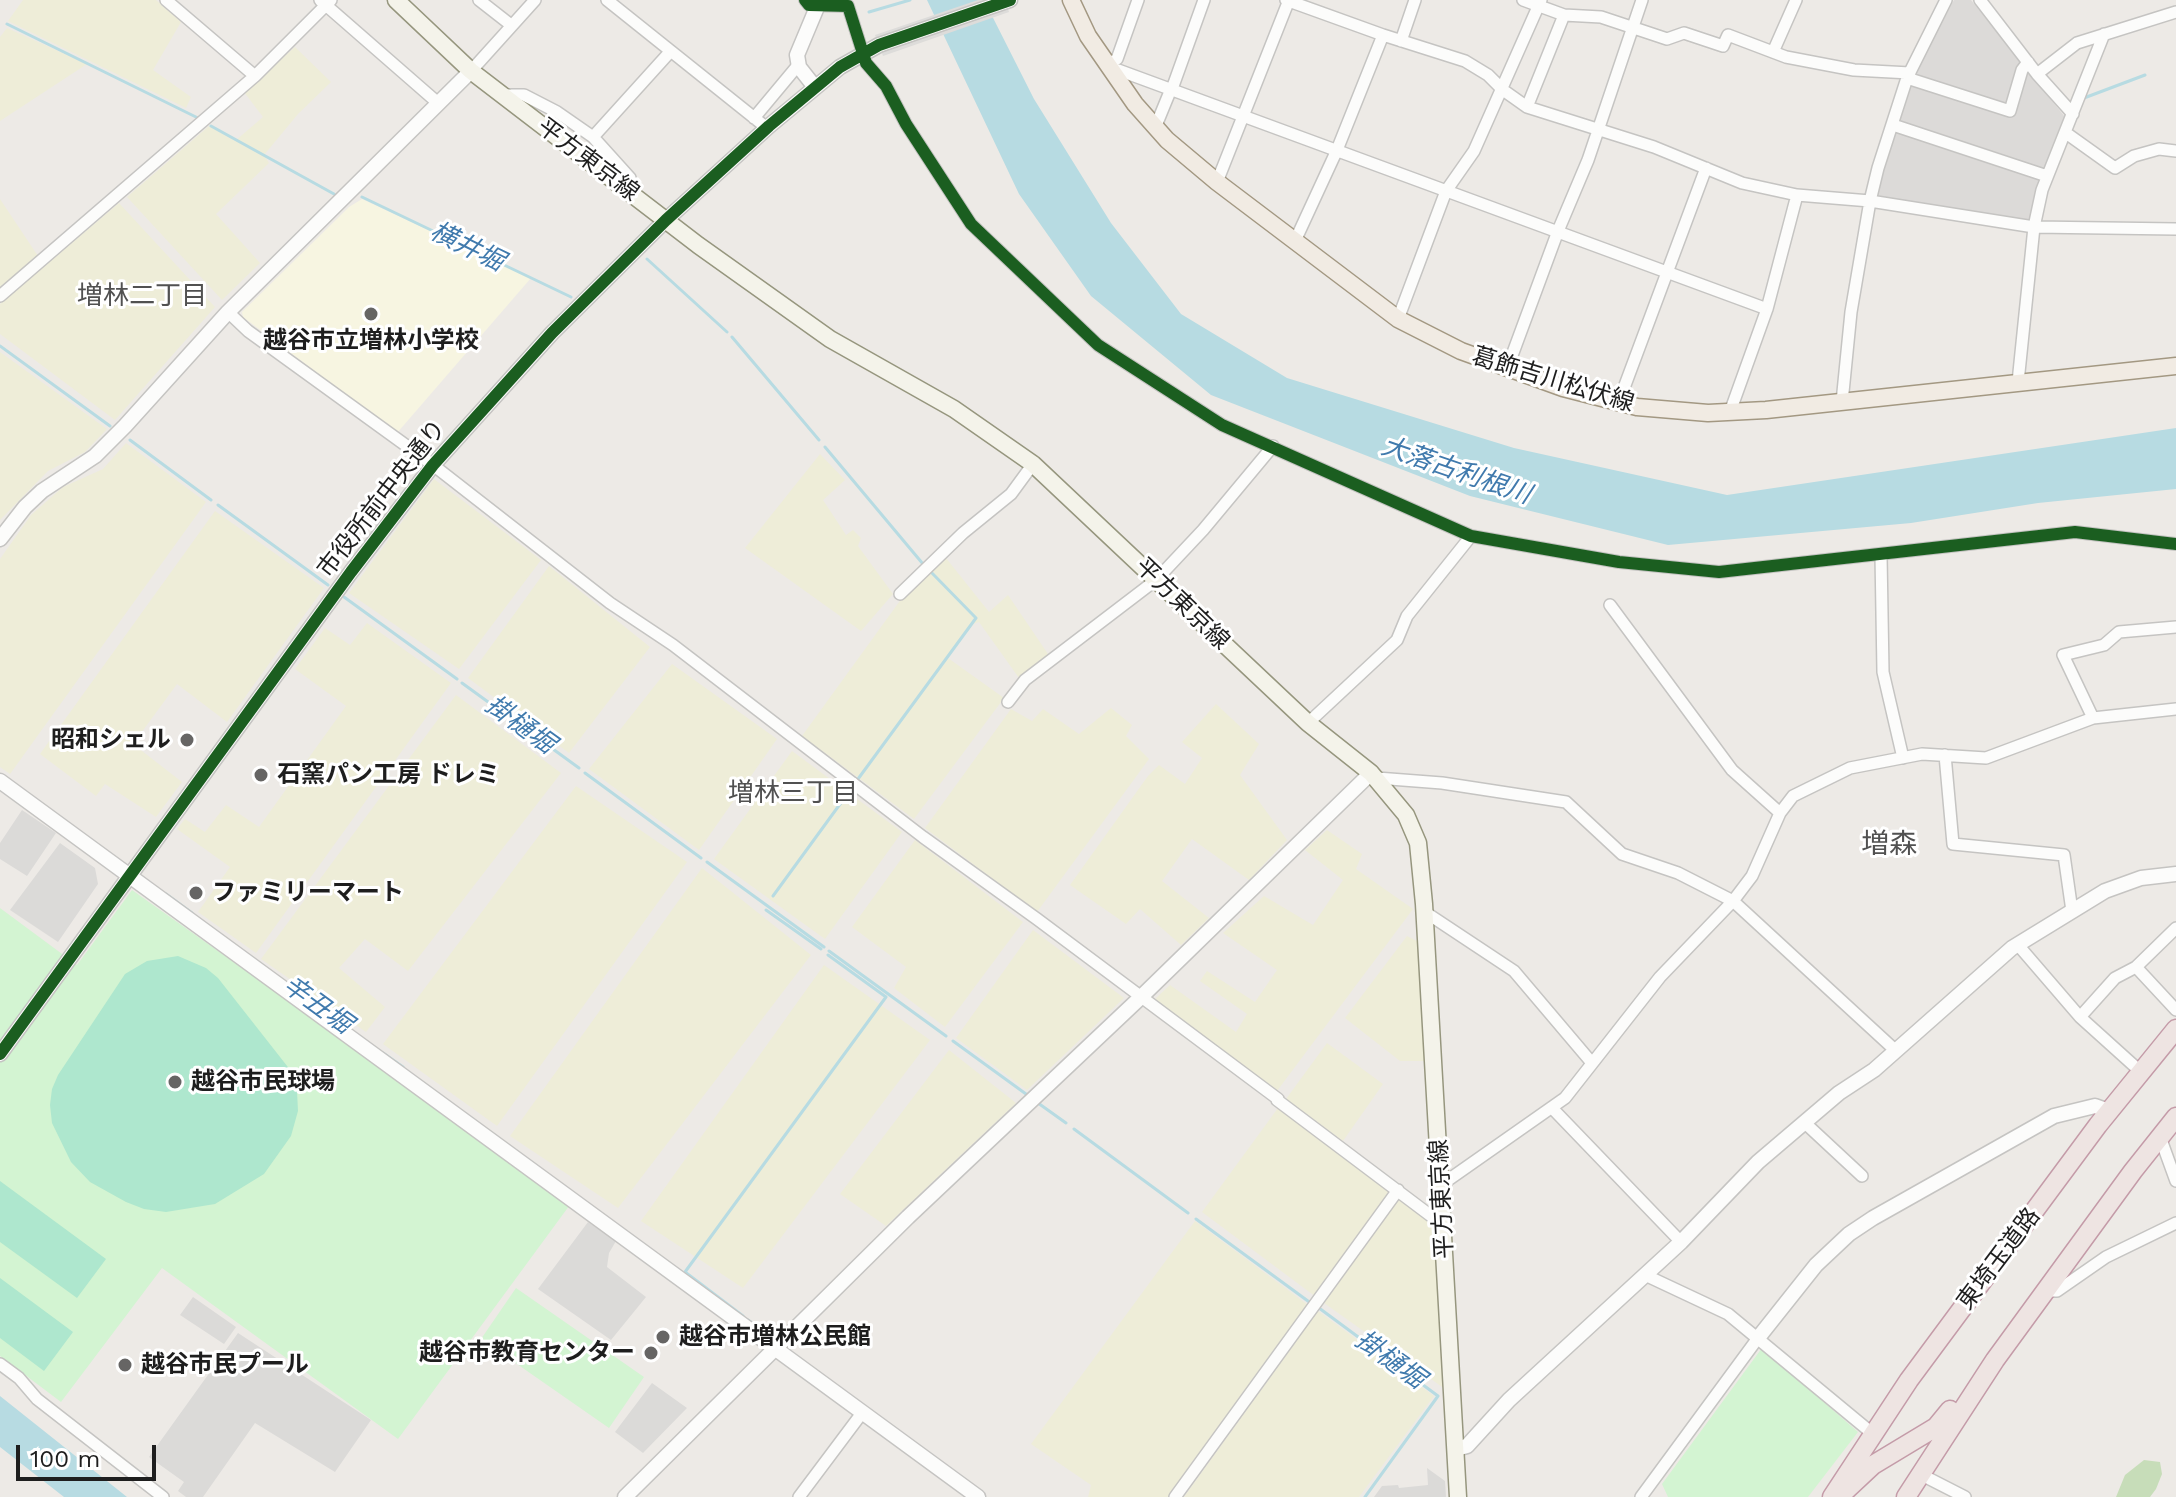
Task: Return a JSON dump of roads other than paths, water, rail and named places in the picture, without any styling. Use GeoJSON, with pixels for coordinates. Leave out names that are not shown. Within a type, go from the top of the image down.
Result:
{"type":"FeatureCollection","features":[{"type":"Feature","properties":{"kind":"highway","name":"東埼玉道路"},"geometry":{"type":"LineString","coordinates":[[1832,1497],[1909,1380],[2109,1111],[2174,1034]]}},
{"type":"Feature","properties":{"kind":"highway"},"geometry":{"type":"LineString","coordinates":[[1906,1497],[1983,1377],[2176,1117]]}},
{"type":"Feature","properties":{"kind":"highway"},"geometry":{"type":"LineString","coordinates":[[1839,1497],[1873,1465],[1936,1427],[1983,1377]]}},
{"type":"Feature","properties":{"kind":"main road","name":"平方東京線"},"geometry":{"type":"LineString","coordinates":[[396,0],[471,71],[666,220],[830,339],[954,409],[1033,464],[1308,723],[1374,776],[1406,815],[1418,843],[1425,912],[1458,1497]]}},
{"type":"Feature","properties":{"kind":"main road","name":"葛飾吉川松伏線"},"geometry":{"type":"LineString","coordinates":[[1071,0],[1106,65],[1155,128],[1217,182],[1398,319],[1441,343],[1507,369],[1618,404],[1688,413],[1842,402],[2176,366]]}},
{"type":"Feature","properties":{"kind":"street"},"geometry":{"type":"LineString","coordinates":[[166,0],[255,76]]}},
{"type":"Feature","properties":{"kind":"street"},"geometry":{"type":"LineString","coordinates":[[479,0],[511,25]]}},
{"type":"Feature","properties":{"kind":"street"},"geometry":{"type":"LineString","coordinates":[[0,539],[42,491],[95,456],[125,426],[228,312],[471,71],[535,0]]}},
{"type":"Feature","properties":{"kind":"street"},"geometry":{"type":"LineString","coordinates":[[607,0],[669,53],[767,128]]}},
{"type":"Feature","properties":{"kind":"street"},"geometry":{"type":"LineString","coordinates":[[1106,65],[1117,59],[1138,0]]}},
{"type":"Feature","properties":{"kind":"street"},"geometry":{"type":"LineString","coordinates":[[1155,128],[1204,0]]}},
{"type":"Feature","properties":{"kind":"street"},"geometry":{"type":"LineString","coordinates":[[1217,182],[1288,0],[1465,61],[1488,75],[1527,107],[1599,128],[1742,183],[1797,195],[1870,201],[2034,227],[2176,229]]}},
{"type":"Feature","properties":{"kind":"street"},"geometry":{"type":"LineString","coordinates":[[1401,41],[1415,0]]}},
{"type":"Feature","properties":{"kind":"street"},"geometry":{"type":"LineString","coordinates":[[1523,0],[1539,3],[1564,15],[1601,17],[1667,39],[1684,33],[1723,46],[1728,35],[1773,52],[1854,70],[1908,76],[2010,111],[2022,70],[2028,62]]}},
{"type":"Feature","properties":{"kind":"street"},"geometry":{"type":"LineString","coordinates":[[1507,369],[1599,128],[1642,0]]}},
{"type":"Feature","properties":{"kind":"street"},"geometry":{"type":"LineString","coordinates":[[1773,52],[1796,0]]}},
{"type":"Feature","properties":{"kind":"street"},"geometry":{"type":"LineString","coordinates":[[1842,402],[1851,312],[1870,201],[1908,76],[1946,0]]}},
{"type":"Feature","properties":{"kind":"street"},"geometry":{"type":"LineString","coordinates":[[1980,0],[2037,74],[2073,114]]}},
{"type":"Feature","properties":{"kind":"street","name":"市役所前中央通り"},"geometry":{"type":"LineString","coordinates":[[0,1054],[345,580],[433,465],[552,333],[666,220],[814,86],[863,52],[1008,1]]}},
{"type":"Feature","properties":{"kind":"street"},"geometry":{"type":"LineString","coordinates":[[0,296],[255,76],[326,2],[438,103]]}},
{"type":"Feature","properties":{"kind":"street"},"geometry":{"type":"LineString","coordinates":[[814,86],[804,76],[799,64],[799,48],[815,2],[848,6],[866,63],[886,86],[906,124],[971,224],[1098,345],[1222,425],[1471,536],[1619,562],[1719,572],[2075,532],[2176,544]]}},
{"type":"Feature","properties":{"kind":"street"},"geometry":{"type":"LineString","coordinates":[[1398,319],[1446,191],[1474,151],[1539,3]]}},
{"type":"Feature","properties":{"kind":"street"},"geometry":{"type":"LineString","coordinates":[[2037,74],[2077,43],[2176,12]]}},
{"type":"Feature","properties":{"kind":"street"},"geometry":{"type":"LineString","coordinates":[[1527,107],[1564,15]]}},
{"type":"Feature","properties":{"kind":"street"},"geometry":{"type":"LineString","coordinates":[[2018,382],[2034,227],[2047,176],[2104,34]]}},
{"type":"Feature","properties":{"kind":"street"},"geometry":{"type":"LineString","coordinates":[[1295,241],[1337,150],[1383,35]]}},
{"type":"Feature","properties":{"kind":"street"},"geometry":{"type":"LineString","coordinates":[[593,137],[669,53]]}},
{"type":"Feature","properties":{"kind":"street"},"geometry":{"type":"LineString","coordinates":[[754,118],[799,64]]}},
{"type":"Feature","properties":{"kind":"street"},"geometry":{"type":"LineString","coordinates":[[1106,65],[1767,309]]}},
{"type":"Feature","properties":{"kind":"street"},"geometry":{"type":"LineString","coordinates":[[503,95],[524,95],[557,112],[593,137],[630,178],[636,195]]}},
{"type":"Feature","properties":{"kind":"street"},"geometry":{"type":"LineString","coordinates":[[1893,125],[2047,176]]}},
{"type":"Feature","properties":{"kind":"street"},"geometry":{"type":"LineString","coordinates":[[2066,133],[2115,168],[2134,156],[2159,149],[2176,151]]}},
{"type":"Feature","properties":{"kind":"street"},"geometry":{"type":"LineString","coordinates":[[1618,404],[1706,168]]}},
{"type":"Feature","properties":{"kind":"street"},"geometry":{"type":"LineString","coordinates":[[1730,412],[1767,309],[1797,195]]}},
{"type":"Feature","properties":{"kind":"street"},"geometry":{"type":"LineString","coordinates":[[228,312],[248,331],[433,465],[610,603],[673,645],[923,837],[1443,1225]]}},
{"type":"Feature","properties":{"kind":"street"},"geometry":{"type":"LineString","coordinates":[[1008,702],[1025,680],[1156,580],[1203,530],[1273,446]]}},
{"type":"Feature","properties":{"kind":"street"},"geometry":{"type":"LineString","coordinates":[[900,594],[963,533],[1011,494],[1033,464]]}},
{"type":"Feature","properties":{"kind":"street"},"geometry":{"type":"LineString","coordinates":[[1308,723],[1397,640],[1407,616],[1471,536]]}},
{"type":"Feature","properties":{"kind":"street"},"geometry":{"type":"LineString","coordinates":[[1881,555],[1883,672],[1903,758]]}},
{"type":"Feature","properties":{"kind":"street"},"geometry":{"type":"LineString","coordinates":[[1610,605],[1732,770],[1780,813]]}},
{"type":"Feature","properties":{"kind":"street"},"geometry":{"type":"LineString","coordinates":[[2093,718],[2063,655],[2104,645],[2119,632],[2176,627]]}},
{"type":"Feature","properties":{"kind":"street"},"geometry":{"type":"LineString","coordinates":[[1441,1185],[1565,1098],[1660,977],[1733,901],[1752,876],[1780,813],[1793,796],[1850,768],[1922,754],[1986,758],[2093,718],[2176,709]]}},
{"type":"Feature","properties":{"kind":"street"},"geometry":{"type":"LineString","coordinates":[[1945,755],[1953,844],[2064,855],[2072,911]]}},
{"type":"Feature","properties":{"kind":"street"},"geometry":{"type":"LineString","coordinates":[[625,1497],[774,1348],[1374,776],[1566,802],[1622,854],[1678,873],[1733,901],[1895,1050]]}},
{"type":"Feature","properties":{"kind":"street"},"geometry":{"type":"LineString","coordinates":[[0,781],[978,1497]]}},
{"type":"Feature","properties":{"kind":"street"},"geometry":{"type":"LineString","coordinates":[[1456,1449],[1467,1446],[1547,1363],[1681,1242],[1758,1162],[1839,1093],[1874,1070],[2018,945],[2105,891],[2141,878],[2176,874]]}},
{"type":"Feature","properties":{"kind":"street"},"geometry":{"type":"LineString","coordinates":[[1425,912],[1514,971],[1592,1063]]}},
{"type":"Feature","properties":{"kind":"street"},"geometry":{"type":"LineString","coordinates":[[2080,1017],[2115,978],[2136,967],[2176,928]]}},
{"type":"Feature","properties":{"kind":"street"},"geometry":{"type":"LineString","coordinates":[[2018,945],[2080,1017],[2141,1072]]}},
{"type":"Feature","properties":{"kind":"street"},"geometry":{"type":"LineString","coordinates":[[2136,967],[2176,1010]]}},
{"type":"Feature","properties":{"kind":"street"},"geometry":{"type":"LineString","coordinates":[[1641,1497],[1758,1338],[1816,1265],[1849,1234],[2054,1116],[2095,1106],[2109,1111]]}},
{"type":"Feature","properties":{"kind":"street"},"geometry":{"type":"LineString","coordinates":[[1552,1108],[1681,1242]]}},
{"type":"Feature","properties":{"kind":"street"},"geometry":{"type":"LineString","coordinates":[[1805,1123],[1862,1176]]}},
{"type":"Feature","properties":{"kind":"street"},"geometry":{"type":"LineString","coordinates":[[2160,1137],[2176,1181]]}},
{"type":"Feature","properties":{"kind":"street"},"geometry":{"type":"LineString","coordinates":[[1175,1497],[1398,1190]]}},
{"type":"Feature","properties":{"kind":"street"},"geometry":{"type":"LineString","coordinates":[[2045,1291],[2057,1291],[2106,1257],[2176,1223]]}},
{"type":"Feature","properties":{"kind":"street"},"geometry":{"type":"LineString","coordinates":[[1645,1275],[1728,1314],[1867,1429]]}},
{"type":"Feature","properties":{"kind":"street"},"geometry":{"type":"LineString","coordinates":[[0,1364],[19,1378],[37,1399],[163,1497]]}},
{"type":"Feature","properties":{"kind":"street"},"geometry":{"type":"LineString","coordinates":[[799,1497],[862,1413]]}},
{"type":"Feature","properties":{"kind":"street"},"geometry":{"type":"LineString","coordinates":[[1914,1497],[1922,1476],[1965,1497]]}},
{"type":"Feature","properties":{"kind":"water","name":"大落古利根川"},"geometry":{"type":"Polygon","coordinates":[[[927,0],[984,0],[1034,99],[1111,223],[1181,314],[1287,378],[1514,448],[1727,495],[2176,428],[2176,489],[2038,503],[1911,523],[1668,545],[1470,496],[1211,395],[1091,296],[1019,194],[927,0]]]}},
{"type":"Feature","properties":{"kind":"water"},"geometry":{"type":"Polygon","coordinates":[[[0,1396],[127,1497],[64,1497],[0,1447],[0,1396]]]}},
{"type":"Feature","properties":{"kind":"waterway"},"geometry":{"type":"LineString","coordinates":[[869,12],[910,0]]}},
{"type":"Feature","properties":{"kind":"waterway","name":"横井堀"},"geometry":{"type":"LineString","coordinates":[[7,24],[200,119]]}},
{"type":"Feature","properties":{"kind":"waterway"},"geometry":{"type":"LineString","coordinates":[[2084,98],[2145,75]]}},
{"type":"Feature","properties":{"kind":"waterway","name":"横井堀"},"geometry":{"type":"LineString","coordinates":[[211,126],[334,194]]}},
{"type":"Feature","properties":{"kind":"waterway","name":"横井堀"},"geometry":{"type":"LineString","coordinates":[[362,197],[571,297]]}},
{"type":"Feature","properties":{"kind":"waterway"},"geometry":{"type":"LineString","coordinates":[[647,259],[727,332]]}},
{"type":"Feature","properties":{"kind":"waterway"},"geometry":{"type":"LineString","coordinates":[[732,337],[819,440]]}},
{"type":"Feature","properties":{"kind":"waterway","name":"掛樋堀"},"geometry":{"type":"LineString","coordinates":[[0,346],[110,426]]}},
{"type":"Feature","properties":{"kind":"waterway","name":"掛樋堀"},"geometry":{"type":"LineString","coordinates":[[130,440],[211,500]]}},
{"type":"Feature","properties":{"kind":"waterway"},"geometry":{"type":"LineString","coordinates":[[825,447],[923,564]]}},
{"type":"Feature","properties":{"kind":"waterway","name":"掛樋堀"},"geometry":{"type":"LineString","coordinates":[[218,505],[328,585]]}},
{"type":"Feature","properties":{"kind":"waterway"},"geometry":{"type":"LineString","coordinates":[[858,779],[976,618],[930,571]]}},
{"type":"Feature","properties":{"kind":"waterway","name":"掛樋堀"},"geometry":{"type":"LineString","coordinates":[[344,597],[457,679]]}},
{"type":"Feature","properties":{"kind":"waterway","name":"掛樋堀"},"geometry":{"type":"LineString","coordinates":[[462,683],[579,768]]}},
{"type":"Feature","properties":{"kind":"waterway","name":"掛樋堀"},"geometry":{"type":"LineString","coordinates":[[585,773],[701,858]]}},
{"type":"Feature","properties":{"kind":"waterway"},"geometry":{"type":"LineString","coordinates":[[773,896],[851,789]]}},
{"type":"Feature","properties":{"kind":"waterway","name":"掛樋堀"},"geometry":{"type":"LineString","coordinates":[[707,862],[824,947]]}},
{"type":"Feature","properties":{"kind":"waterway","name":"辛丑堀"},"geometry":{"type":"LineString","coordinates":[[166,894],[192,913]]}},
{"type":"Feature","properties":{"kind":"waterway","name":"掛樋堀"},"geometry":{"type":"LineString","coordinates":[[766,910],[821,949]]}},
{"type":"Feature","properties":{"kind":"waterway","name":"掛樋堀"},"geometry":{"type":"LineString","coordinates":[[829,951],[946,1036]]}},
{"type":"Feature","properties":{"kind":"waterway"},"geometry":{"type":"LineString","coordinates":[[743,1316],[685,1272],[886,997],[828,955]]}},
{"type":"Feature","properties":{"kind":"waterway","name":"掛樋堀"},"geometry":{"type":"LineString","coordinates":[[953,1041],[1026,1094]]}},
{"type":"Feature","properties":{"kind":"waterway","name":"辛丑堀"},"geometry":{"type":"LineString","coordinates":[[383,1053],[403,1067]]}},
{"type":"Feature","properties":{"kind":"waterway","name":"掛樋堀"},"geometry":{"type":"LineString","coordinates":[[1038,1103],[1066,1123]]}},
{"type":"Feature","properties":{"kind":"waterway","name":"掛樋堀"},"geometry":{"type":"LineString","coordinates":[[1074,1129],[1188,1213]]}},
{"type":"Feature","properties":{"kind":"waterway","name":"掛樋堀"},"geometry":{"type":"LineString","coordinates":[[1196,1219],[1312,1304]]}},
{"type":"Feature","properties":{"kind":"waterway","name":"掛樋堀"},"geometry":{"type":"LineString","coordinates":[[1319,1308],[1438,1396],[1365,1497]]}},
{"type":"Feature","properties":{"kind":"waterway","name":"辛丑堀"},"geometry":{"type":"LineString","coordinates":[[748,1320],[769,1335]]}},
{"type":"Feature","properties":{"kind":"place","name":"越谷市立増林小学校"},"geometry":{"type":"Point","coordinates":[371,314]}},
{"type":"Feature","properties":{"kind":"place","name":"昭和シェル"},"geometry":{"type":"Point","coordinates":[187,740]}},
{"type":"Feature","properties":{"kind":"place","name":"石窯パン工房 ドレミ"},"geometry":{"type":"Point","coordinates":[261,775]}},
{"type":"Feature","properties":{"kind":"place","name":"ファミリーマート"},"geometry":{"type":"Point","coordinates":[196,893]}},
{"type":"Feature","properties":{"kind":"place","name":"越谷市民球場"},"geometry":{"type":"Point","coordinates":[175,1082]}},
{"type":"Feature","properties":{"kind":"place","name":"越谷市増林公民館"},"geometry":{"type":"Point","coordinates":[663,1337]}},
{"type":"Feature","properties":{"kind":"place","name":"越谷市教育センター"},"geometry":{"type":"Point","coordinates":[651,1353]}},
{"type":"Feature","properties":{"kind":"place","name":"越谷市民プール"},"geometry":{"type":"Point","coordinates":[125,1365]}},
{"type":"Feature","properties":{"kind":"district","name":"増林二丁目"},"geometry":{"type":"Point","coordinates":[142,296]}},
{"type":"Feature","properties":{"kind":"district","name":"増林三丁目"},"geometry":{"type":"Point","coordinates":[793,793]}},
{"type":"Feature","properties":{"kind":"district","name":"増森"},"geometry":{"type":"Point","coordinates":[1889,845]}}]}
